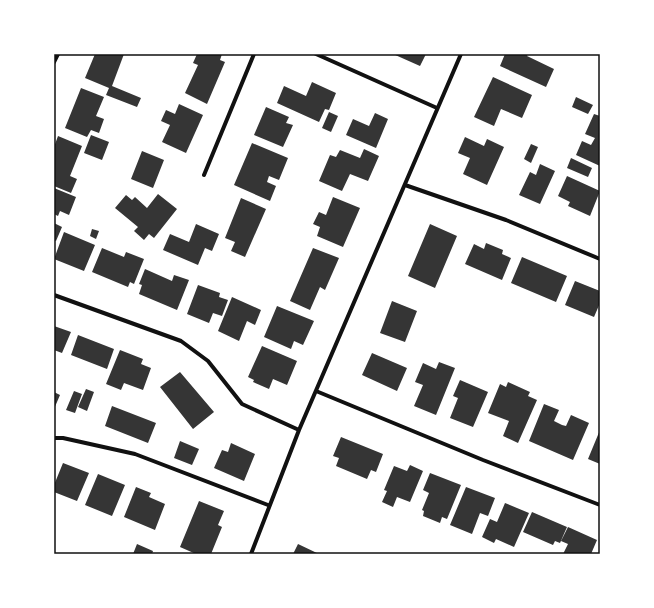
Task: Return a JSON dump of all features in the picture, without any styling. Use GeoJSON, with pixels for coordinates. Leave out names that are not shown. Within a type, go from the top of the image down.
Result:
{"type":"FeatureCollection","features":[{"type":"Feature","properties":{"kind":"street"},"geometry":{"type":"LineString","coordinates":[[54,62],[58,54]]}},
{"type":"Feature","properties":{"kind":"street"},"geometry":{"type":"LineString","coordinates":[[204,175],[254,54]]}},
{"type":"Feature","properties":{"kind":"street"},"geometry":{"type":"LineString","coordinates":[[316,54],[437,108]]}},
{"type":"Feature","properties":{"kind":"street"},"geometry":{"type":"LineString","coordinates":[[250,554],[268,505],[299,430],[461,54]]}},
{"type":"Feature","properties":{"kind":"street"},"geometry":{"type":"LineString","coordinates":[[405,185],[506,220],[600,259]]}},
{"type":"Feature","properties":{"kind":"street"},"geometry":{"type":"LineString","coordinates":[[54,294],[181,341],[208,361],[242,404],[299,430]]}},
{"type":"Feature","properties":{"kind":"street"},"geometry":{"type":"LineString","coordinates":[[316,391],[483,460],[600,505]]}},
{"type":"Feature","properties":{"kind":"street"},"geometry":{"type":"LineString","coordinates":[[54,438],[63,438],[135,454],[268,505]]}},
{"type":"Feature","properties":{"kind":"building"},"geometry":{"type":"Polygon","coordinates":[[[95,54],[124,54],[112,86],[141,98],[137,107],[106,95],[109,88],[85,78],[95,54]]]}},
{"type":"Feature","properties":{"kind":"building"},"geometry":{"type":"Polygon","coordinates":[[[197,54],[222,54],[220,60],[225,62],[207,104],[185,93],[198,65],[193,63],[197,54]]]}},
{"type":"Feature","properties":{"kind":"building"},"geometry":{"type":"Polygon","coordinates":[[[393,54],[426,54],[420,66],[393,54]]]}},
{"type":"Feature","properties":{"kind":"building"},"geometry":{"type":"Polygon","coordinates":[[[505,54],[528,54],[527,56],[554,69],[546,87],[500,66],[505,54]]]}},
{"type":"Feature","properties":{"kind":"building"},"geometry":{"type":"Polygon","coordinates":[[[493,77],[532,95],[522,118],[501,109],[494,126],[474,117],[493,77]]]}},
{"type":"Feature","properties":{"kind":"building"},"geometry":{"type":"Polygon","coordinates":[[[312,82],[336,93],[329,110],[325,109],[319,122],[277,103],[284,86],[306,96],[312,82]]]}},
{"type":"Feature","properties":{"kind":"building"},"geometry":{"type":"Polygon","coordinates":[[[81,88],[104,97],[96,116],[104,119],[99,133],[91,130],[87,137],[65,128],[81,88]]]}},
{"type":"Feature","properties":{"kind":"building"},"geometry":{"type":"Polygon","coordinates":[[[576,97],[593,105],[588,114],[572,107],[576,97]]]}},
{"type":"Feature","properties":{"kind":"building"},"geometry":{"type":"Polygon","coordinates":[[[179,104],[203,115],[186,153],[162,142],[170,125],[161,121],[166,110],[175,114],[179,104]]]}},
{"type":"Feature","properties":{"kind":"building"},"geometry":{"type":"Polygon","coordinates":[[[266,107],[289,117],[286,123],[293,125],[283,147],[254,135],[266,107]]]}},
{"type":"Feature","properties":{"kind":"building"},"geometry":{"type":"Polygon","coordinates":[[[329,112],[338,116],[331,132],[322,128],[329,112]]]}},
{"type":"Feature","properties":{"kind":"building"},"geometry":{"type":"Polygon","coordinates":[[[375,113],[388,119],[376,148],[346,135],[353,119],[369,126],[375,113]]]}},
{"type":"Feature","properties":{"kind":"building"},"geometry":{"type":"Polygon","coordinates":[[[594,114],[600,116],[600,166],[576,155],[582,141],[591,145],[595,138],[585,134],[594,114]]]}},
{"type":"Feature","properties":{"kind":"building"},"geometry":{"type":"Polygon","coordinates":[[[91,135],[109,142],[102,160],[84,153],[91,135]]]}},
{"type":"Feature","properties":{"kind":"building"},"geometry":{"type":"Polygon","coordinates":[[[58,136],[82,146],[70,176],[77,179],[71,193],[54,186],[54,147],[58,136]]]}},
{"type":"Feature","properties":{"kind":"building"},"geometry":{"type":"Polygon","coordinates":[[[465,137],[484,146],[487,139],[504,147],[487,185],[463,174],[470,158],[458,153],[465,137]]]}},
{"type":"Feature","properties":{"kind":"building"},"geometry":{"type":"Polygon","coordinates":[[[252,143],[288,158],[279,180],[269,176],[267,182],[276,186],[270,201],[234,185],[252,143]]]}},
{"type":"Feature","properties":{"kind":"building"},"geometry":{"type":"Polygon","coordinates":[[[531,144],[538,147],[531,163],[524,159],[531,144]]]}},
{"type":"Feature","properties":{"kind":"building"},"geometry":{"type":"Polygon","coordinates":[[[364,149],[379,156],[368,181],[350,174],[342,191],[319,181],[330,155],[336,157],[340,150],[360,158],[364,149]]]}},
{"type":"Feature","properties":{"kind":"building"},"geometry":{"type":"Polygon","coordinates":[[[142,151],[164,160],[153,188],[131,179],[142,151]]]}},
{"type":"Feature","properties":{"kind":"building"},"geometry":{"type":"Polygon","coordinates":[[[571,158],[592,168],[588,177],[567,168],[571,158]]]}},
{"type":"Feature","properties":{"kind":"building"},"geometry":{"type":"Polygon","coordinates":[[[540,164],[555,171],[540,204],[519,195],[530,172],[536,175],[540,164]]]}},
{"type":"Feature","properties":{"kind":"building"},"geometry":{"type":"Polygon","coordinates":[[[567,176],[600,191],[590,216],[568,206],[570,202],[558,196],[567,176]]]}},
{"type":"Feature","properties":{"kind":"building"},"geometry":{"type":"Polygon","coordinates":[[[54,188],[76,197],[69,215],[60,211],[58,216],[54,214],[54,188]]]}},
{"type":"Feature","properties":{"kind":"building"},"geometry":{"type":"Polygon","coordinates":[[[158,194],[177,209],[154,238],[149,234],[144,240],[134,231],[138,227],[115,208],[126,195],[132,200],[135,197],[147,208],[158,194]]]}},
{"type":"Feature","properties":{"kind":"building"},"geometry":{"type":"Polygon","coordinates":[[[333,197],[360,208],[343,247],[317,236],[320,227],[313,224],[319,212],[326,215],[333,197]]]}},
{"type":"Feature","properties":{"kind":"building"},"geometry":{"type":"Polygon","coordinates":[[[241,198],[266,209],[245,257],[231,251],[235,242],[225,238],[241,198]]]}},
{"type":"Feature","properties":{"kind":"building"},"geometry":{"type":"Polygon","coordinates":[[[54,223],[62,227],[56,241],[54,240],[54,223]]]}},
{"type":"Feature","properties":{"kind":"building"},"geometry":{"type":"Polygon","coordinates":[[[196,224],[219,234],[212,251],[205,248],[198,265],[163,250],[170,234],[189,242],[196,224]]]}},
{"type":"Feature","properties":{"kind":"building"},"geometry":{"type":"Polygon","coordinates":[[[430,224],[457,236],[435,288],[408,276],[430,224]]]}},
{"type":"Feature","properties":{"kind":"building"},"geometry":{"type":"Polygon","coordinates":[[[92,229],[99,231],[96,239],[90,236],[92,229]]]}},
{"type":"Feature","properties":{"kind":"building"},"geometry":{"type":"Polygon","coordinates":[[[64,232],[95,245],[84,271],[54,259],[64,232]]]}},
{"type":"Feature","properties":{"kind":"building"},"geometry":{"type":"Polygon","coordinates":[[[486,243],[503,250],[502,254],[511,258],[502,280],[465,264],[474,244],[484,249],[486,243]]]}},
{"type":"Feature","properties":{"kind":"building"},"geometry":{"type":"Polygon","coordinates":[[[102,248],[124,257],[126,252],[144,259],[134,284],[130,282],[128,287],[92,272],[102,248]]]}},
{"type":"Feature","properties":{"kind":"building"},"geometry":{"type":"Polygon","coordinates":[[[313,248],[339,258],[325,290],[320,287],[310,310],[290,301],[313,248]]]}},
{"type":"Feature","properties":{"kind":"building"},"geometry":{"type":"Polygon","coordinates":[[[522,257],[567,276],[556,302],[511,283],[522,257]]]}},
{"type":"Feature","properties":{"kind":"building"},"geometry":{"type":"Polygon","coordinates":[[[145,269],[172,281],[174,275],[189,280],[177,310],[139,294],[142,285],[139,284],[145,269]]]}},
{"type":"Feature","properties":{"kind":"building"},"geometry":{"type":"Polygon","coordinates":[[[575,281],[600,291],[600,303],[594,317],[565,305],[575,281]]]}},
{"type":"Feature","properties":{"kind":"building"},"geometry":{"type":"Polygon","coordinates":[[[198,285],[220,293],[219,297],[228,300],[222,316],[213,313],[209,323],[187,314],[198,285]]]}},
{"type":"Feature","properties":{"kind":"building"},"geometry":{"type":"Polygon","coordinates":[[[232,297],[261,310],[255,325],[247,321],[239,341],[218,331],[232,297]]]}},
{"type":"Feature","properties":{"kind":"building"},"geometry":{"type":"Polygon","coordinates":[[[392,301],[417,311],[405,342],[380,333],[392,301]]]}},
{"type":"Feature","properties":{"kind":"building"},"geometry":{"type":"Polygon","coordinates":[[[277,306],[314,321],[303,345],[294,341],[291,349],[264,337],[277,306]]]}},
{"type":"Feature","properties":{"kind":"building"},"geometry":{"type":"Polygon","coordinates":[[[54,326],[71,332],[62,353],[54,350],[54,326]]]}},
{"type":"Feature","properties":{"kind":"building"},"geometry":{"type":"Polygon","coordinates":[[[78,335],[114,349],[107,369],[71,355],[78,335]]]}},
{"type":"Feature","properties":{"kind":"building"},"geometry":{"type":"Polygon","coordinates":[[[262,346],[297,361],[287,385],[273,379],[269,389],[253,382],[254,380],[248,377],[262,346]]]}},
{"type":"Feature","properties":{"kind":"building"},"geometry":{"type":"Polygon","coordinates":[[[120,350],[143,359],[141,364],[151,368],[143,390],[124,383],[121,390],[106,384],[120,350]]]}},
{"type":"Feature","properties":{"kind":"building"},"geometry":{"type":"Polygon","coordinates":[[[372,353],[407,368],[397,391],[362,375],[372,353]]]}},
{"type":"Feature","properties":{"kind":"building"},"geometry":{"type":"Polygon","coordinates":[[[439,362],[455,368],[436,415],[414,406],[423,385],[415,382],[423,363],[436,369],[439,362]]]}},
{"type":"Feature","properties":{"kind":"building"},"geometry":{"type":"Polygon","coordinates":[[[180,372],[214,412],[193,429],[160,387],[180,372]]]}},
{"type":"Feature","properties":{"kind":"building"},"geometry":{"type":"Polygon","coordinates":[[[460,380],[488,392],[473,427],[450,418],[458,398],[453,396],[460,380]]]}},
{"type":"Feature","properties":{"kind":"building"},"geometry":{"type":"Polygon","coordinates":[[[508,382],[530,392],[528,396],[537,400],[518,443],[503,436],[509,421],[488,413],[500,384],[506,387],[508,382]]]}},
{"type":"Feature","properties":{"kind":"building"},"geometry":{"type":"Polygon","coordinates":[[[86,389],[94,392],[87,411],[78,407],[86,389]]]}},
{"type":"Feature","properties":{"kind":"building"},"geometry":{"type":"Polygon","coordinates":[[[74,391],[82,394],[75,413],[66,410],[74,391]]]}},
{"type":"Feature","properties":{"kind":"building"},"geometry":{"type":"Polygon","coordinates":[[[54,392],[60,395],[54,409],[54,392]]]}},
{"type":"Feature","properties":{"kind":"building"},"geometry":{"type":"Polygon","coordinates":[[[544,404],[559,410],[554,421],[562,425],[566,426],[571,415],[589,423],[573,460],[529,441],[544,404]]]}},
{"type":"Feature","properties":{"kind":"building"},"geometry":{"type":"Polygon","coordinates":[[[112,406],[156,423],[148,443],[105,426],[112,406]]]}},
{"type":"Feature","properties":{"kind":"building"},"geometry":{"type":"Polygon","coordinates":[[[600,430],[600,464],[588,459],[600,430]]]}},
{"type":"Feature","properties":{"kind":"building"},"geometry":{"type":"Polygon","coordinates":[[[341,437],[383,454],[376,472],[371,470],[367,479],[336,466],[339,458],[333,456],[341,437]]]}},
{"type":"Feature","properties":{"kind":"building"},"geometry":{"type":"Polygon","coordinates":[[[180,441],[199,449],[192,465],[174,458],[180,441]]]}},
{"type":"Feature","properties":{"kind":"building"},"geometry":{"type":"Polygon","coordinates":[[[231,443],[255,454],[244,481],[214,468],[222,450],[228,452],[231,443]]]}},
{"type":"Feature","properties":{"kind":"building"},"geometry":{"type":"Polygon","coordinates":[[[63,463],[89,473],[77,501],[54,492],[54,485],[63,463]]]}},
{"type":"Feature","properties":{"kind":"building"},"geometry":{"type":"Polygon","coordinates":[[[410,465],[423,471],[410,502],[397,497],[393,507],[382,502],[387,491],[384,490],[394,466],[407,471],[410,465]]]}},
{"type":"Feature","properties":{"kind":"building"},"geometry":{"type":"Polygon","coordinates":[[[430,473],[461,485],[447,519],[442,517],[440,523],[423,516],[424,511],[422,510],[429,493],[423,490],[430,473]]]}},
{"type":"Feature","properties":{"kind":"building"},"geometry":{"type":"Polygon","coordinates":[[[98,474],[125,485],[112,516],[85,505],[98,474]]]}},
{"type":"Feature","properties":{"kind":"building"},"geometry":{"type":"Polygon","coordinates":[[[136,487],[151,493],[149,497],[165,504],[155,530],[124,517],[136,487]]]}},
{"type":"Feature","properties":{"kind":"building"},"geometry":{"type":"Polygon","coordinates":[[[466,487],[495,498],[488,516],[480,513],[472,534],[450,525],[466,487]]]}},
{"type":"Feature","properties":{"kind":"building"},"geometry":{"type":"Polygon","coordinates":[[[199,501],[224,511],[218,525],[222,527],[211,554],[196,554],[180,547],[199,501]]]}},
{"type":"Feature","properties":{"kind":"building"},"geometry":{"type":"Polygon","coordinates":[[[505,503],[529,513],[514,547],[496,539],[494,543],[482,537],[490,519],[497,522],[505,503]]]}},
{"type":"Feature","properties":{"kind":"building"},"geometry":{"type":"Polygon","coordinates":[[[532,512],[567,527],[560,543],[555,541],[553,545],[523,532],[532,512]]]}},
{"type":"Feature","properties":{"kind":"building"},"geometry":{"type":"Polygon","coordinates":[[[568,527],[597,540],[591,554],[563,554],[568,544],[561,541],[568,527]]]}},
{"type":"Feature","properties":{"kind":"building"},"geometry":{"type":"Polygon","coordinates":[[[137,544],[153,551],[152,554],[133,554],[137,544]]]}},
{"type":"Feature","properties":{"kind":"building"},"geometry":{"type":"Polygon","coordinates":[[[298,544],[319,554],[293,554],[298,544]]]}}]}
